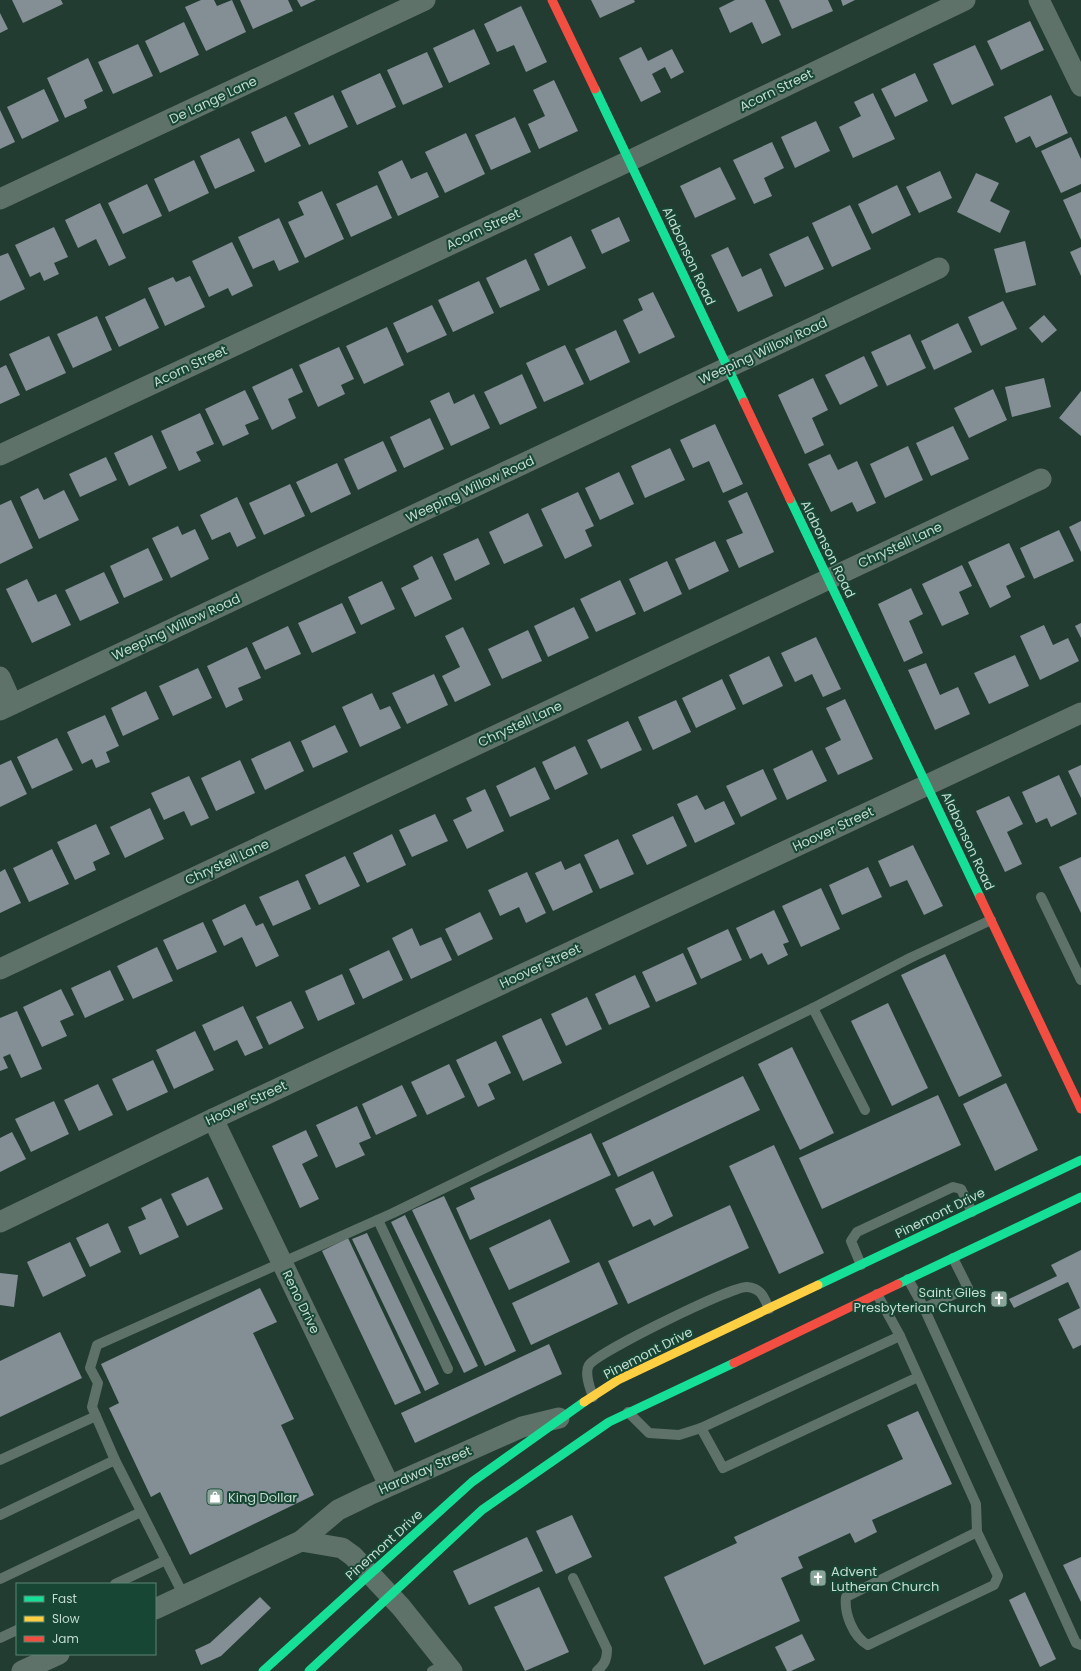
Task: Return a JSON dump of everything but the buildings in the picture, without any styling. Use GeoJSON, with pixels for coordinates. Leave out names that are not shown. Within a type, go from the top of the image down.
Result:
{"type":"FeatureCollection","features":[{"type":"Feature","properties":{"kind":"main road","name":"Alabonson Road"},"geometry":{"type":"LineString","coordinates":[[552,0],[1081,1109]]}},
{"type":"Feature","properties":{"kind":"main road","name":"Pinemont Drive"},"geometry":{"type":"LineString","coordinates":[[263,1671],[472,1482],[560,1418],[595,1400],[618,1380],[769,1308],[863,1267],[972,1212],[1081,1160]]}},
{"type":"Feature","properties":{"kind":"main road"},"geometry":{"type":"LineString","coordinates":[[308,1671],[482,1510],[606,1419],[628,1412],[875,1291],[908,1279],[1081,1197]]}},
{"type":"Feature","properties":{"kind":"street","name":"De Lange Lane"},"geometry":{"type":"LineString","coordinates":[[0,199],[425,0]]}},
{"type":"Feature","properties":{"kind":"street","name":"Acorn Street"},"geometry":{"type":"LineString","coordinates":[[0,455],[629,161],[965,0]]}},
{"type":"Feature","properties":{"kind":"street"},"geometry":{"type":"LineString","coordinates":[[1039,0],[1081,86]]}},
{"type":"Feature","properties":{"kind":"street","name":"Weeping Willow Road"},"geometry":{"type":"LineString","coordinates":[[6,707],[939,268]]}},
{"type":"Feature","properties":{"kind":"street","name":"Chrystell Lane"},"geometry":{"type":"LineString","coordinates":[[0,969],[1041,479]]}},
{"type":"Feature","properties":{"kind":"street"},"geometry":{"type":"LineString","coordinates":[[0,677],[6,707]]}},
{"type":"Feature","properties":{"kind":"street","name":"Hoover Street"},"geometry":{"type":"LineString","coordinates":[[0,1222],[213,1119],[1081,713]]}},
{"type":"Feature","properties":{"kind":"street","name":"Reno Drive"},"geometry":{"type":"LineString","coordinates":[[213,1119],[389,1486]]}},
{"type":"Feature","properties":{"kind":"street","name":"Hardway Street"},"geometry":{"type":"LineString","coordinates":[[156,1609],[300,1540],[338,1510],[522,1428],[560,1418]]}},
{"type":"Feature","properties":{"kind":"street"},"geometry":{"type":"LineString","coordinates":[[300,1540],[342,1548],[353,1556],[390,1595],[444,1669]]}},
{"type":"Feature","properties":{"kind":"street"},"geometry":{"type":"LineString","coordinates":[[22,1671],[57,1655]]}},
{"type":"Feature","properties":{"kind":"lane"},"geometry":{"type":"LineString","coordinates":[[1041,896],[1081,980]]}},
{"type":"Feature","properties":{"kind":"lane"},"geometry":{"type":"LineString","coordinates":[[184,1596],[115,1460],[92,1407],[98,1383],[90,1368],[97,1345],[378,1220],[813,1008],[910,958],[991,920]]}},
{"type":"Feature","properties":{"kind":"lane"},"geometry":{"type":"LineString","coordinates":[[813,1008],[865,1110]]}},
{"type":"Feature","properties":{"kind":"lane"},"geometry":{"type":"LineString","coordinates":[[863,1267],[851,1241],[857,1232],[953,1187],[961,1189],[972,1212]]}},
{"type":"Feature","properties":{"kind":"lane"},"geometry":{"type":"LineString","coordinates":[[378,1220],[448,1369]]}},
{"type":"Feature","properties":{"kind":"lane"},"geometry":{"type":"LineString","coordinates":[[924,1308],[968,1288],[953,1258]]}},
{"type":"Feature","properties":{"kind":"lane"},"geometry":{"type":"LineString","coordinates":[[908,1279],[924,1308],[1076,1643],[1081,1645]]}},
{"type":"Feature","properties":{"kind":"lane"},"geometry":{"type":"LineString","coordinates":[[595,1400],[587,1373],[588,1366],[595,1359],[619,1345],[715,1298],[745,1287],[755,1288],[761,1293],[769,1308]]}},
{"type":"Feature","properties":{"kind":"lane"},"geometry":{"type":"LineString","coordinates":[[875,1291],[900,1336],[976,1504],[977,1532],[998,1576],[994,1585],[868,1645],[861,1641],[845,1609],[846,1597],[977,1532]]}},
{"type":"Feature","properties":{"kind":"lane"},"geometry":{"type":"LineString","coordinates":[[628,1412],[649,1433],[679,1435],[701,1428],[900,1336]]}},
{"type":"Feature","properties":{"kind":"lane"},"geometry":{"type":"LineString","coordinates":[[701,1428],[723,1468],[918,1377]]}},
{"type":"Feature","properties":{"kind":"lane"},"geometry":{"type":"LineString","coordinates":[[0,1460],[96,1416]]}},
{"type":"Feature","properties":{"kind":"lane"},"geometry":{"type":"LineString","coordinates":[[0,1515],[115,1460]]}},
{"type":"Feature","properties":{"kind":"lane"},"geometry":{"type":"LineString","coordinates":[[0,1579],[141,1512]]}},
{"type":"Feature","properties":{"kind":"lane"},"geometry":{"type":"LineString","coordinates":[[117,1583],[166,1560]]}},
{"type":"Feature","properties":{"kind":"lane"},"geometry":{"type":"LineString","coordinates":[[573,1578],[606,1649],[607,1657],[604,1665],[597,1671]]}},
{"type":"Feature","properties":{"kind":"lane"},"geometry":{"type":"LineString","coordinates":[[0,1638],[16,1630]]}},
{"type":"Feature","properties":{"kind":"traffic: fast"},"geometry":{"type":"LineString","coordinates":[[595,89],[744,402]]}},
{"type":"Feature","properties":{"kind":"traffic: fast"},"geometry":{"type":"LineString","coordinates":[[790,499],[980,897]]}},
{"type":"Feature","properties":{"kind":"traffic: fast"},"geometry":{"type":"LineString","coordinates":[[818,1285],[1081,1160]]}},
{"type":"Feature","properties":{"kind":"traffic: fast"},"geometry":{"type":"LineString","coordinates":[[898,1284],[1081,1197]]}},
{"type":"Feature","properties":{"kind":"traffic: fast"},"geometry":{"type":"LineString","coordinates":[[309,1671],[482,1510],[609,1422],[734,1363]]}},
{"type":"Feature","properties":{"kind":"traffic: fast"},"geometry":{"type":"LineString","coordinates":[[263,1671],[472,1482],[584,1402]]}},
{"type":"Feature","properties":{"kind":"traffic: slow"},"geometry":{"type":"LineString","coordinates":[[584,1402],[618,1380],[818,1285]]}},
{"type":"Feature","properties":{"kind":"traffic: jam"},"geometry":{"type":"LineString","coordinates":[[552,0],[595,89]]}},
{"type":"Feature","properties":{"kind":"traffic: jam"},"geometry":{"type":"LineString","coordinates":[[744,402],[790,499]]}},
{"type":"Feature","properties":{"kind":"traffic: jam"},"geometry":{"type":"LineString","coordinates":[[980,897],[1081,1109]]}},
{"type":"Feature","properties":{"kind":"traffic: jam"},"geometry":{"type":"LineString","coordinates":[[734,1363],[898,1284]]}},
{"type":"Feature","properties":{"kind":"place","name":"Saint Giles Presbyterian Church"},"geometry":{"type":"Point","coordinates":[999,1299]}},
{"type":"Feature","properties":{"kind":"place","name":"King Dollar"},"geometry":{"type":"Point","coordinates":[215,1497]}},
{"type":"Feature","properties":{"kind":"place","name":"Advent Lutheran Church"},"geometry":{"type":"Point","coordinates":[818,1578]}}]}
